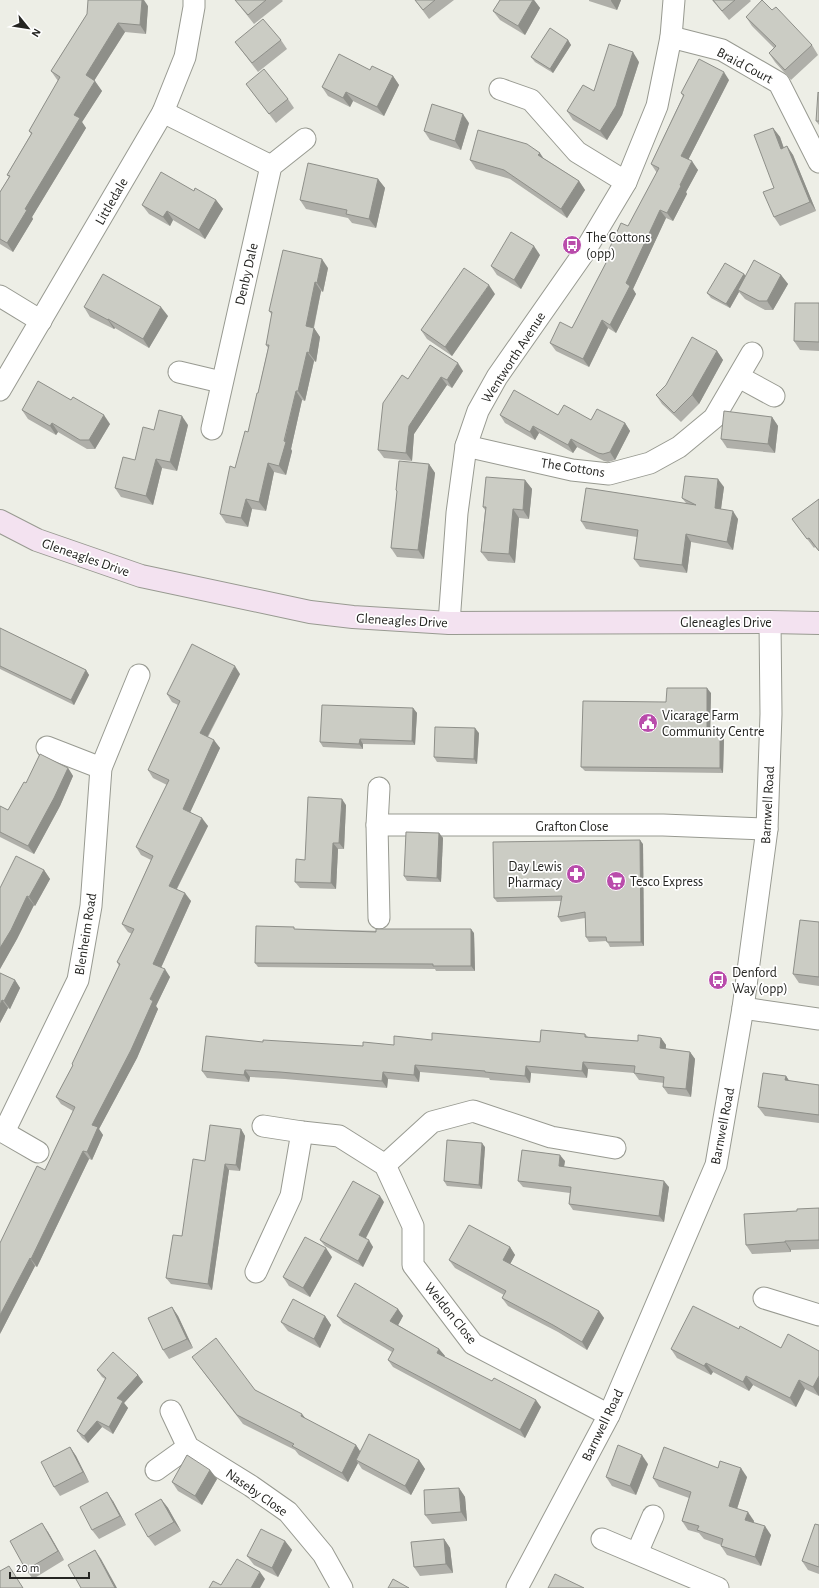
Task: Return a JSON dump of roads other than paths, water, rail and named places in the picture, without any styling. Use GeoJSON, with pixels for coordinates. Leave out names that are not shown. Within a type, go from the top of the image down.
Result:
{"type":"FeatureCollection","features":[{"type":"Feature","properties":{"kind":"street","name":"Littledale"},"geometry":{"type":"LineString","coordinates":[[0,390],[163,112],[185,58],[194,0]]}},
{"type":"Feature","properties":{"kind":"street","name":"Wentworth Avenue"},"geometry":{"type":"LineString","coordinates":[[449,623],[457,512],[466,446],[478,411],[497,376],[582,254],[626,182],[657,106],[671,37],[674,0]]}},
{"type":"Feature","properties":{"kind":"street","name":"Braid Court"},"geometry":{"type":"LineString","coordinates":[[671,37],[722,50],[779,84],[819,162]]}},
{"type":"Feature","properties":{"kind":"street"},"geometry":{"type":"LineString","coordinates":[[500,88],[531,100],[577,152],[626,182]]}},
{"type":"Feature","properties":{"kind":"street"},"geometry":{"type":"LineString","coordinates":[[163,112],[271,166],[304,139]]}},
{"type":"Feature","properties":{"kind":"street","name":"Denby Dale"},"geometry":{"type":"LineString","coordinates":[[212,429],[271,166]]}},
{"type":"Feature","properties":{"kind":"street"},"geometry":{"type":"LineString","coordinates":[[0,296],[41,322]]}},
{"type":"Feature","properties":{"kind":"street","name":"The Cottons"},"geometry":{"type":"LineString","coordinates":[[466,446],[572,470],[609,474],[650,463],[679,447],[714,418],[752,353]]}},
{"type":"Feature","properties":{"kind":"street"},"geometry":{"type":"LineString","coordinates":[[179,372],[222,382]]}},
{"type":"Feature","properties":{"kind":"street"},"geometry":{"type":"LineString","coordinates":[[739,377],[774,396]]}},
{"type":"Feature","properties":{"kind":"street","name":"Gleneagles Drive"},"geometry":{"type":"LineString","coordinates":[[0,521],[37,540],[141,576],[353,618],[449,623],[770,622],[819,624]]}},
{"type":"Feature","properties":{"kind":"street","name":"Barnwell Road"},"geometry":{"type":"LineString","coordinates":[[517,1588],[609,1415],[716,1165],[743,1008],[767,829],[771,714],[770,622]]}},
{"type":"Feature","properties":{"kind":"street","name":"Blenheim Road"},"geometry":{"type":"LineString","coordinates":[[38,1152],[2,1131],[78,980],[91,906],[101,768],[139,675]]}},
{"type":"Feature","properties":{"kind":"street"},"geometry":{"type":"LineString","coordinates":[[47,747],[101,768]]}},
{"type":"Feature","properties":{"kind":"street"},"geometry":{"type":"LineString","coordinates":[[379,788],[377,825],[379,918]]}},
{"type":"Feature","properties":{"kind":"street","name":"Grafton Close"},"geometry":{"type":"LineString","coordinates":[[377,825],[663,825],[767,829]]}},
{"type":"Feature","properties":{"kind":"street"},"geometry":{"type":"LineString","coordinates":[[743,1008],[819,1019]]}},
{"type":"Feature","properties":{"kind":"street"},"geometry":{"type":"LineString","coordinates":[[263,1126],[338,1136],[385,1166],[432,1122],[473,1111],[551,1137],[615,1148]]}},
{"type":"Feature","properties":{"kind":"street"},"geometry":{"type":"LineString","coordinates":[[256,1272],[291,1196],[302,1132]]}},
{"type":"Feature","properties":{"kind":"street","name":"Weldon Close"},"geometry":{"type":"LineString","coordinates":[[385,1166],[413,1226],[413,1265],[473,1344],[609,1415]]}},
{"type":"Feature","properties":{"kind":"street"},"geometry":{"type":"LineString","coordinates":[[764,1298],[819,1315]]}},
{"type":"Feature","properties":{"kind":"street"},"geometry":{"type":"LineString","coordinates":[[156,1470],[188,1447],[171,1411]]}},
{"type":"Feature","properties":{"kind":"street","name":"Naseby Close"},"geometry":{"type":"LineString","coordinates":[[188,1447],[251,1486],[288,1512],[323,1554],[342,1588]]}},
{"type":"Feature","properties":{"kind":"street"},"geometry":{"type":"LineString","coordinates":[[638,1553],[653,1516]]}},
{"type":"Feature","properties":{"kind":"street"},"geometry":{"type":"LineString","coordinates":[[602,1538],[718,1588]]}},
{"type":"Feature","properties":{"kind":"place","name":"The Cottons (opp)"},"geometry":{"type":"Point","coordinates":[572,245]}},
{"type":"Feature","properties":{"kind":"place","name":"Vicarage Farm Community Centre"},"geometry":{"type":"Point","coordinates":[648,723]}},
{"type":"Feature","properties":{"kind":"place","name":"Day Lewis Pharmacy"},"geometry":{"type":"Point","coordinates":[576,874]}},
{"type":"Feature","properties":{"kind":"place","name":"Tesco Express"},"geometry":{"type":"Point","coordinates":[616,881]}},
{"type":"Feature","properties":{"kind":"place","name":"Denford Way (opp)"},"geometry":{"type":"Point","coordinates":[718,980]}}]}
